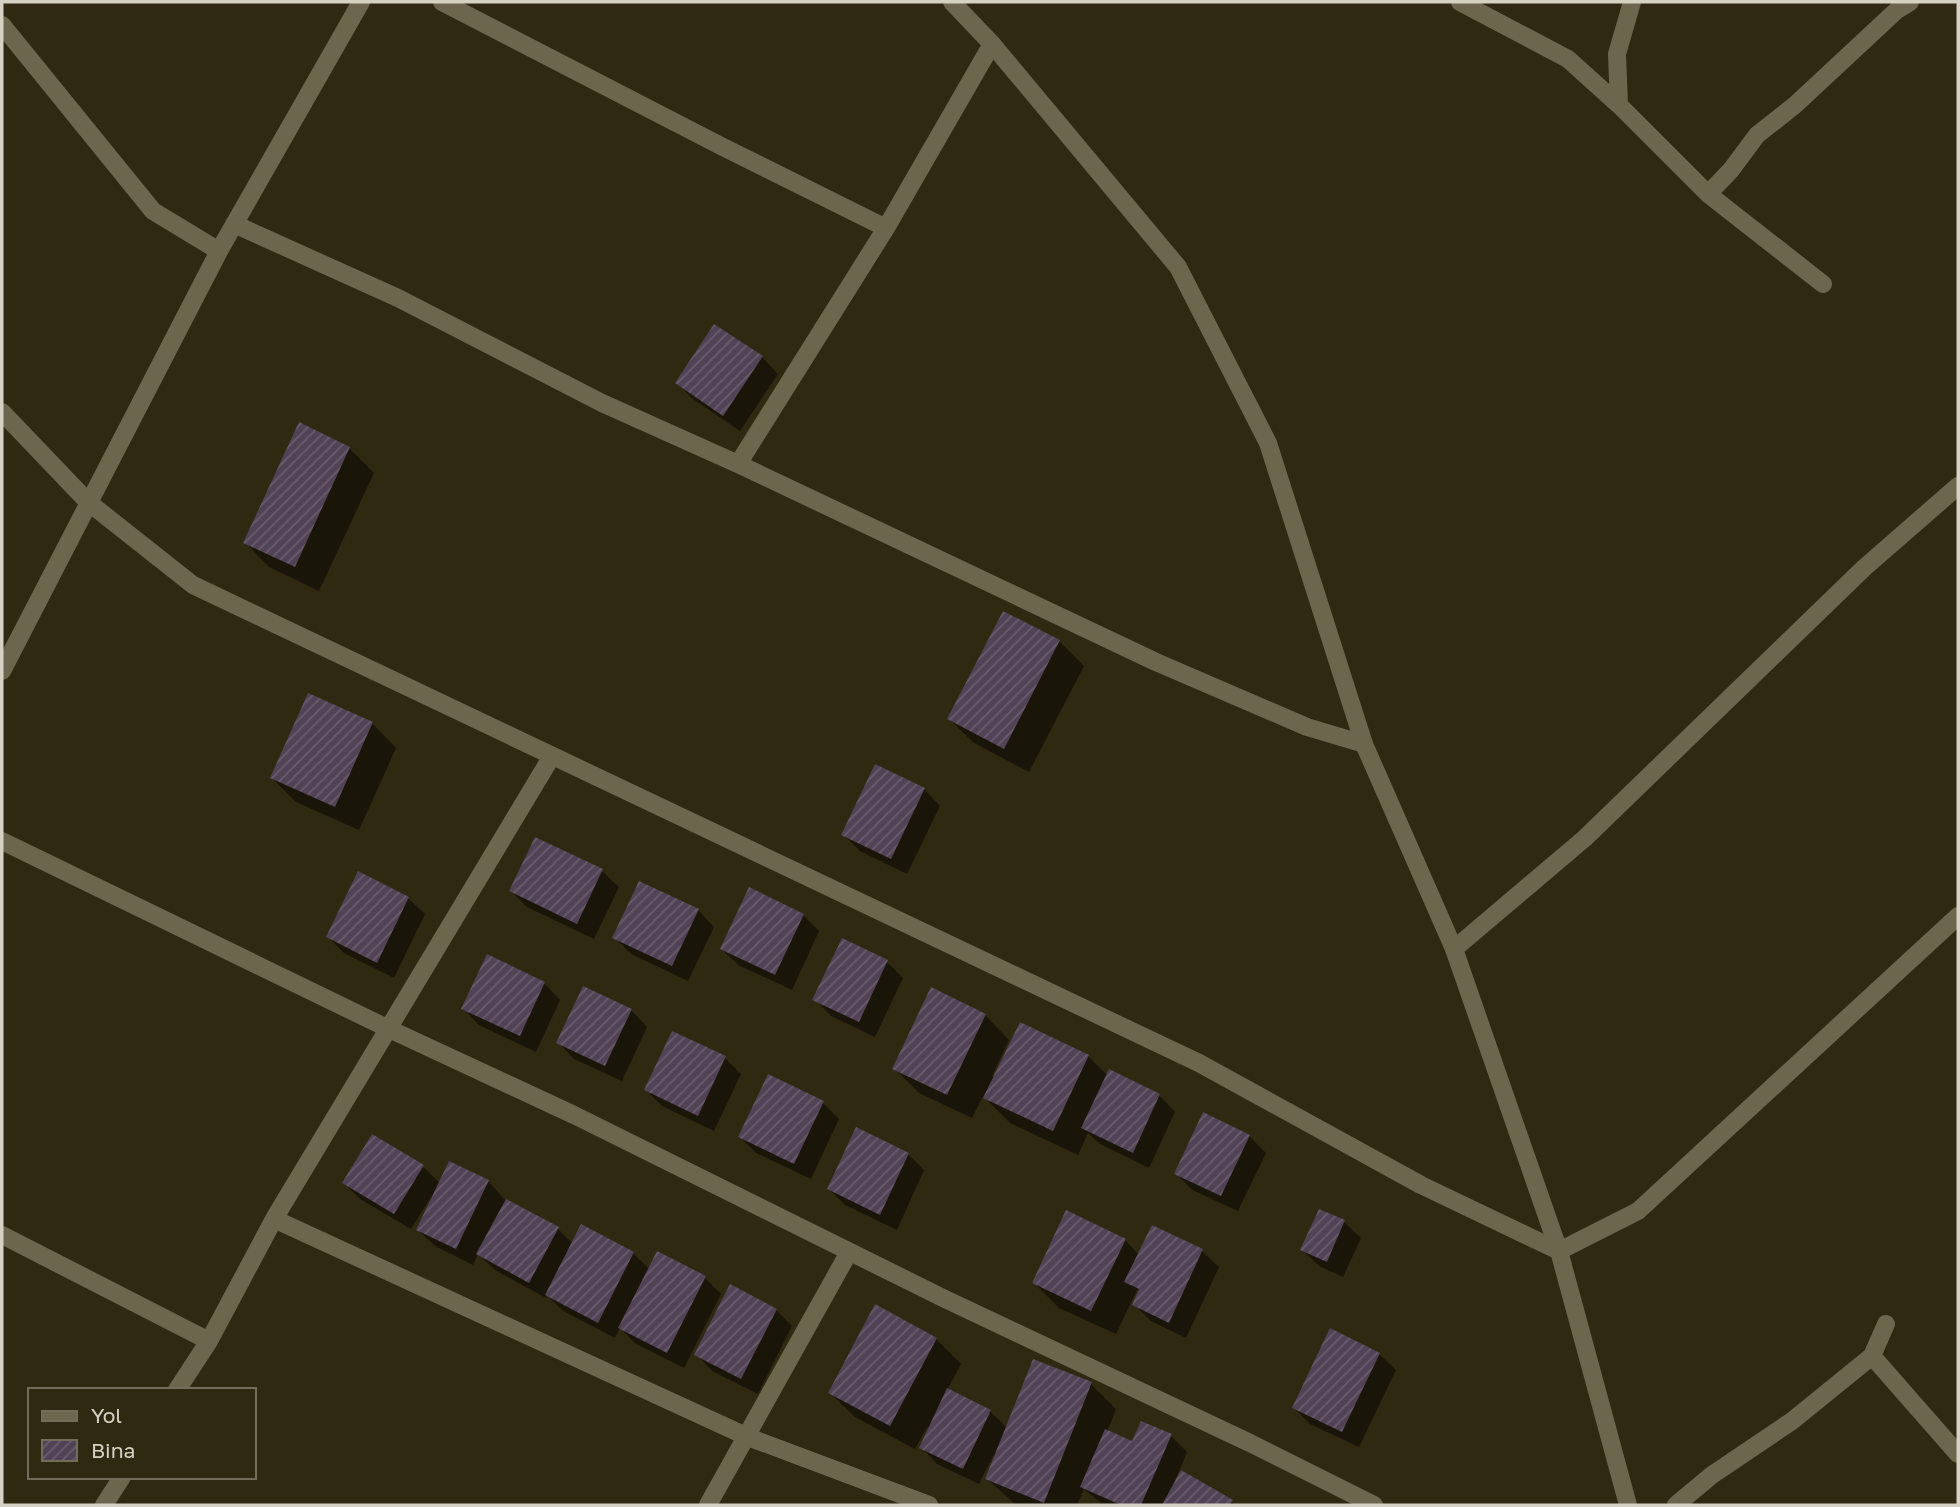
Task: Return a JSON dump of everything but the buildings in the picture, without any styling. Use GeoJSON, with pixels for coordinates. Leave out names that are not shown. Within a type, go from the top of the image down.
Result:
{"type":"FeatureCollection","features":[{"type":"Feature","properties":{"kind":"street"},"geometry":{"type":"LineString","coordinates":[[2,671],[219,251],[361,2]]}},
{"type":"Feature","properties":{"kind":"street"},"geometry":{"type":"LineString","coordinates":[[442,2],[720,146],[886,228]]}},
{"type":"Feature","properties":{"kind":"street"},"geometry":{"type":"LineString","coordinates":[[952,2],[992,44],[1178,267],[1268,443],[1364,744],[1454,949],[1559,1251],[1628,1505]]}},
{"type":"Feature","properties":{"kind":"street"},"geometry":{"type":"LineString","coordinates":[[1460,2],[1568,59],[1619,105],[1708,194],[1823,284]]}},
{"type":"Feature","properties":{"kind":"street"},"geometry":{"type":"LineString","coordinates":[[1619,105],[1616,54],[1632,2]]}},
{"type":"Feature","properties":{"kind":"street"},"geometry":{"type":"LineString","coordinates":[[1708,194],[1731,170],[1757,135],[1794,105],[1896,10],[1910,2]]}},
{"type":"Feature","properties":{"kind":"street"},"geometry":{"type":"LineString","coordinates":[[2,25],[153,211],[219,251]]}},
{"type":"Feature","properties":{"kind":"street"},"geometry":{"type":"LineString","coordinates":[[738,464],[886,228],[992,44]]}},
{"type":"Feature","properties":{"kind":"street"},"geometry":{"type":"LineString","coordinates":[[234,224],[398,298],[602,403],[738,464],[1156,662],[1307,727],[1364,744]]}},
{"type":"Feature","properties":{"kind":"street"},"geometry":{"type":"LineString","coordinates":[[2,412],[88,502],[193,586],[1199,1063],[1421,1185],[1559,1251]]}},
{"type":"Feature","properties":{"kind":"street"},"geometry":{"type":"LineString","coordinates":[[1454,949],[1585,838],[1864,568],[1958,486]]}},
{"type":"Feature","properties":{"kind":"street"},"geometry":{"type":"LineString","coordinates":[[178,1388],[209,1341],[274,1219],[552,756]]}},
{"type":"Feature","properties":{"kind":"street"},"geometry":{"type":"LineString","coordinates":[[2,841],[387,1028],[574,1115],[849,1252],[1374,1505]]}},
{"type":"Feature","properties":{"kind":"street"},"geometry":{"type":"LineString","coordinates":[[1559,1251],[1638,1211],[1958,916]]}},
{"type":"Feature","properties":{"kind":"street"},"geometry":{"type":"LineString","coordinates":[[274,1219],[748,1437],[929,1505]]}},
{"type":"Feature","properties":{"kind":"street"},"geometry":{"type":"LineString","coordinates":[[2,1235],[209,1341]]}},
{"type":"Feature","properties":{"kind":"street"},"geometry":{"type":"LineString","coordinates":[[708,1505],[849,1252]]}},
{"type":"Feature","properties":{"kind":"street"},"geometry":{"type":"LineString","coordinates":[[1676,1505],[1712,1475],[1792,1421],[1872,1356],[1886,1324]]}},
{"type":"Feature","properties":{"kind":"street"},"geometry":{"type":"LineString","coordinates":[[1872,1356],[1958,1454]]}},
{"type":"Feature","properties":{"kind":"street"},"geometry":{"type":"LineString","coordinates":[[104,1505],[121,1479]]}}]}
